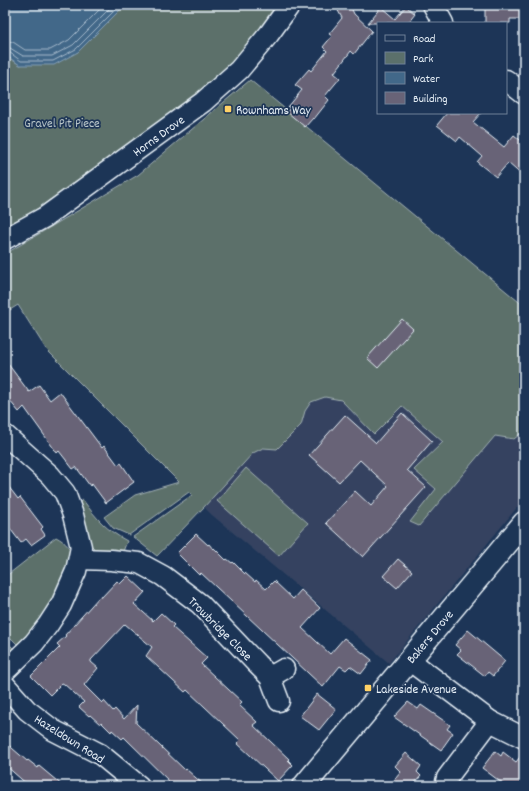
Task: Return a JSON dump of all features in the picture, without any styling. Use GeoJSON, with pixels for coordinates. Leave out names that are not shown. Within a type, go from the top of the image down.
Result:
{"type":"FeatureCollection","features":[{"type":"Feature","properties":{"kind":"street","name":"Horns Drove"},"geometry":{"type":"LineString","coordinates":[[5,239],[45,217],[203,102],[239,70],[269,34],[290,5]]}},
{"type":"Feature","properties":{"kind":"street"},"geometry":{"type":"LineString","coordinates":[[433,5],[442,22]]}},
{"type":"Feature","properties":{"kind":"street"},"geometry":{"type":"LineString","coordinates":[[507,81],[524,94]]}},
{"type":"Feature","properties":{"kind":"street"},"geometry":{"type":"LineString","coordinates":[[5,435],[50,476],[65,493],[74,515],[81,547],[76,571],[63,600],[48,625],[30,647],[5,671]]}},
{"type":"Feature","properties":{"kind":"street","name":"Bakers Drove"},"geometry":{"type":"LineString","coordinates":[[304,786],[524,523]]}},
{"type":"Feature","properties":{"kind":"street","name":"Trowbridge Close"},"geometry":{"type":"LineString","coordinates":[[79,559],[139,563],[163,576],[200,604],[277,673],[279,701]]}},
{"type":"Feature","properties":{"kind":"street"},"geometry":{"type":"LineString","coordinates":[[409,660],[490,721],[524,738]]}},
{"type":"Feature","properties":{"kind":"street","name":"Hazeldown Road"},"geometry":{"type":"LineString","coordinates":[[5,685],[27,710],[53,730],[100,754],[139,786]]}},
{"type":"Feature","properties":{"kind":"street"},"geometry":{"type":"LineString","coordinates":[[445,786],[447,778],[490,721]]}},
{"type":"Feature","properties":{"kind":"shaded area"},"geometry":{"type":"Polygon","coordinates":[[[250,80],[524,306],[524,499],[389,663],[212,515],[46,349],[5,254],[138,175],[250,80]]]}},
{"type":"Feature","properties":{"kind":"green space","name":"Gravel Pit Piece"},"geometry":{"type":"Polygon","coordinates":[[[125,5],[284,5],[215,86],[31,213],[5,226],[5,55],[20,65],[78,52],[125,5]]]}},
{"type":"Feature","properties":{"kind":"green space"},"geometry":{"type":"Polygon","coordinates":[[[250,80],[524,306],[524,431],[514,439],[495,436],[419,526],[410,522],[436,489],[414,470],[443,442],[402,406],[374,434],[341,400],[325,397],[311,402],[305,411],[301,425],[277,449],[263,448],[253,453],[157,556],[133,537],[192,495],[189,492],[129,535],[113,528],[104,517],[135,495],[179,482],[46,349],[18,305],[5,313],[5,254],[138,175],[250,80]]]}},
{"type":"Feature","properties":{"kind":"green space"},"geometry":{"type":"Polygon","coordinates":[[[246,468],[308,523],[279,556],[217,501],[246,468]]]}},
{"type":"Feature","properties":{"kind":"green space"},"geometry":{"type":"Polygon","coordinates":[[[83,500],[102,523],[127,541],[122,554],[96,550],[90,544],[77,504],[83,500]]]}},
{"type":"Feature","properties":{"kind":"green space"},"geometry":{"type":"Polygon","coordinates":[[[56,537],[68,546],[74,559],[59,594],[20,647],[11,638],[8,643],[16,651],[5,661],[5,577],[56,537]]]}},
{"type":"Feature","properties":{"kind":"water"},"geometry":{"type":"Polygon","coordinates":[[[5,5],[125,5],[78,52],[54,65],[20,65],[5,55],[5,5]]]}},
{"type":"Feature","properties":{"kind":"building"},"geometry":{"type":"Polygon","coordinates":[[[335,5],[350,5],[354,14],[372,31],[354,54],[351,51],[334,73],[340,78],[325,96],[329,100],[314,119],[313,118],[305,127],[287,112],[290,108],[288,107],[302,90],[295,85],[309,69],[311,71],[327,51],[323,47],[332,36],[329,34],[342,18],[335,5]]]}},
{"type":"Feature","properties":{"kind":"building"},"geometry":{"type":"Polygon","coordinates":[[[485,5],[524,5],[524,19],[510,19],[510,23],[485,22],[485,5]]]}},
{"type":"Feature","properties":{"kind":"building"},"geometry":{"type":"Polygon","coordinates":[[[406,6],[415,14],[409,22],[368,23],[381,7],[395,19],[406,6]]]}},
{"type":"Feature","properties":{"kind":"building"},"geometry":{"type":"Polygon","coordinates":[[[446,114],[480,114],[473,122],[504,147],[514,135],[524,143],[524,177],[508,163],[496,177],[477,162],[482,156],[460,137],[457,141],[437,125],[446,114]]]}},
{"type":"Feature","properties":{"kind":"building"},"geometry":{"type":"Polygon","coordinates":[[[402,319],[413,329],[378,368],[367,358],[402,319]]]}},
{"type":"Feature","properties":{"kind":"building"},"geometry":{"type":"Polygon","coordinates":[[[5,360],[29,392],[39,385],[50,400],[60,392],[102,448],[104,446],[118,465],[121,463],[134,482],[106,503],[92,484],[90,486],[76,467],[73,469],[59,451],[57,453],[24,407],[19,412],[5,395],[5,360]]]}},
{"type":"Feature","properties":{"kind":"building"},"geometry":{"type":"Polygon","coordinates":[[[402,413],[432,441],[407,470],[426,487],[363,557],[326,523],[355,491],[371,506],[388,486],[360,460],[339,482],[309,455],[345,415],[376,443],[402,413]]]}},
{"type":"Feature","properties":{"kind":"building"},"geometry":{"type":"Polygon","coordinates":[[[5,482],[18,499],[20,497],[43,527],[41,529],[45,535],[31,545],[26,539],[21,543],[5,522],[5,482]]]}},
{"type":"Feature","properties":{"kind":"building"},"geometry":{"type":"Polygon","coordinates":[[[196,534],[213,549],[214,548],[226,560],[227,559],[232,563],[233,562],[245,574],[255,582],[256,580],[266,589],[274,581],[293,599],[301,590],[320,608],[302,628],[330,654],[344,638],[372,660],[361,674],[350,666],[346,670],[340,666],[323,687],[201,573],[199,575],[177,553],[196,534]]]}},
{"type":"Feature","properties":{"kind":"building"},"geometry":{"type":"Polygon","coordinates":[[[398,559],[412,571],[397,588],[383,576],[398,559]]]}},
{"type":"Feature","properties":{"kind":"building"},"geometry":{"type":"Polygon","coordinates":[[[128,576],[145,592],[134,604],[153,621],[161,613],[174,625],[172,627],[207,658],[201,664],[242,702],[239,705],[257,722],[253,725],[289,759],[288,760],[293,765],[278,781],[237,743],[240,740],[187,690],[185,692],[146,656],[152,647],[125,624],[91,660],[91,662],[98,668],[84,685],[102,703],[104,701],[113,711],[115,709],[124,719],[137,705],[136,723],[185,770],[186,769],[205,786],[174,786],[124,737],[122,739],[112,730],[111,732],[101,722],[100,724],[79,707],[84,702],[64,684],[62,683],[50,695],[31,676],[60,647],[57,644],[66,636],[65,635],[100,596],[101,598],[117,581],[120,584],[128,576]]]}},
{"type":"Feature","properties":{"kind":"building"},"geometry":{"type":"Polygon","coordinates":[[[468,630],[505,661],[493,676],[488,672],[485,676],[457,654],[461,650],[455,645],[468,630]]]}},
{"type":"Feature","properties":{"kind":"building"},"geometry":{"type":"Polygon","coordinates":[[[317,694],[336,709],[319,730],[300,716],[317,694]]]}},
{"type":"Feature","properties":{"kind":"building"},"geometry":{"type":"Polygon","coordinates":[[[408,702],[418,709],[421,705],[450,725],[447,729],[453,733],[441,750],[394,717],[408,702]]]}},
{"type":"Feature","properties":{"kind":"building"},"geometry":{"type":"Polygon","coordinates":[[[5,742],[27,761],[28,760],[38,768],[39,766],[63,786],[29,786],[5,765],[5,742]]]}},
{"type":"Feature","properties":{"kind":"building"},"geometry":{"type":"Polygon","coordinates":[[[495,751],[501,756],[503,752],[516,762],[524,752],[524,786],[506,786],[482,768],[495,751]]]}},
{"type":"Feature","properties":{"kind":"building"},"geometry":{"type":"Polygon","coordinates":[[[406,753],[421,766],[417,772],[421,776],[412,786],[389,786],[401,772],[395,766],[406,753]]]}},
{"type":"Feature","properties":{"kind":"place","name":"Rownhams Way"},"geometry":{"type":"Point","coordinates":[228,109]}},
{"type":"Feature","properties":{"kind":"place","name":"Lakeside Avenue"},"geometry":{"type":"Point","coordinates":[368,688]}}]}
